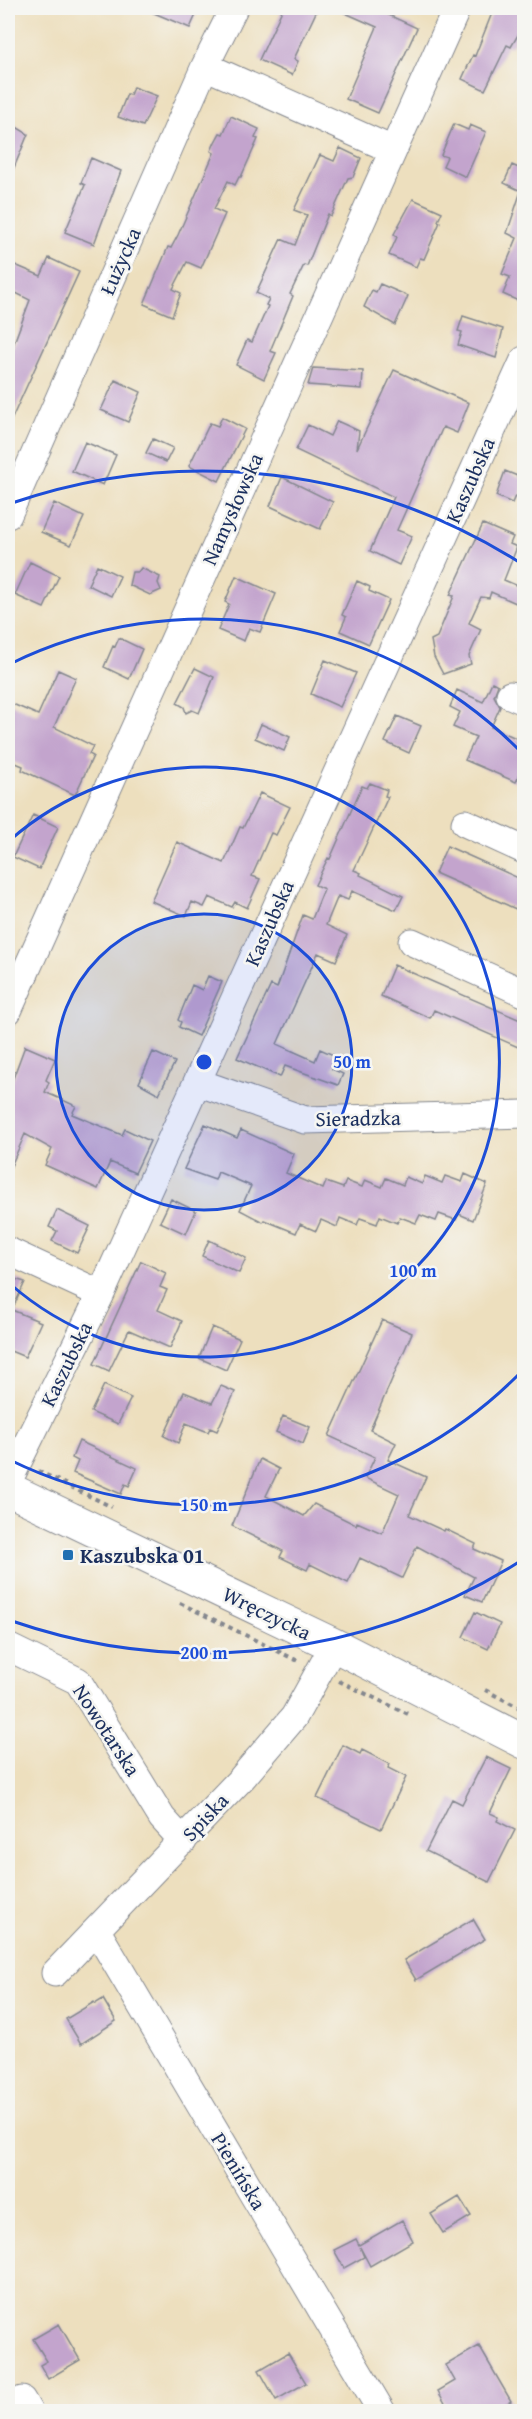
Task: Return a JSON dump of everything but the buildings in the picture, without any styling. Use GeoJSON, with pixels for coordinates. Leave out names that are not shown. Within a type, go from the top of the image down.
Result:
{"type":"FeatureCollection","features":[{"type":"Feature","properties":{"kind":"main road","name":"Wręczycka"},"geometry":{"type":"LineString","coordinates":[[8,1489],[334,1646],[525,1742]]}},
{"type":"Feature","properties":{"kind":"street","name":"Łużycka"},"geometry":{"type":"LineString","coordinates":[[8,515],[206,66],[234,8]]}},
{"type":"Feature","properties":{"kind":"street","name":"Namysłowska"},"geometry":{"type":"LineString","coordinates":[[8,1011],[457,8]]}},
{"type":"Feature","properties":{"kind":"street"},"geometry":{"type":"LineString","coordinates":[[206,66],[393,150]]}},
{"type":"Feature","properties":{"kind":"street","name":"Kaszubska"},"geometry":{"type":"LineString","coordinates":[[8,1482],[101,1294],[524,363]]}},
{"type":"Feature","properties":{"kind":"street"},"geometry":{"type":"LineString","coordinates":[[465,823],[525,850]]}},
{"type":"Feature","properties":{"kind":"street"},"geometry":{"type":"LineString","coordinates":[[412,942],[525,993]]}},
{"type":"Feature","properties":{"kind":"street","name":"Sieradzka"},"geometry":{"type":"LineString","coordinates":[[197,1082],[305,1120],[525,1114]]}},
{"type":"Feature","properties":{"kind":"street"},"geometry":{"type":"LineString","coordinates":[[8,1251],[101,1294]]}},
{"type":"Feature","properties":{"kind":"street","name":"Spiska"},"geometry":{"type":"LineString","coordinates":[[55,1973],[242,1779],[294,1717],[334,1646]]}},
{"type":"Feature","properties":{"kind":"street","name":"Nowotarska"},"geometry":{"type":"LineString","coordinates":[[8,1647],[78,1681],[162,1818],[183,1841]]}},
{"type":"Feature","properties":{"kind":"street","name":"Pienińska"},"geometry":{"type":"LineString","coordinates":[[97,1931],[382,2412]]}},
{"type":"Feature","properties":{"kind":"place","name":"Kaszubska 01"},"geometry":{"type":"Point","coordinates":[68,1555]}}]}
